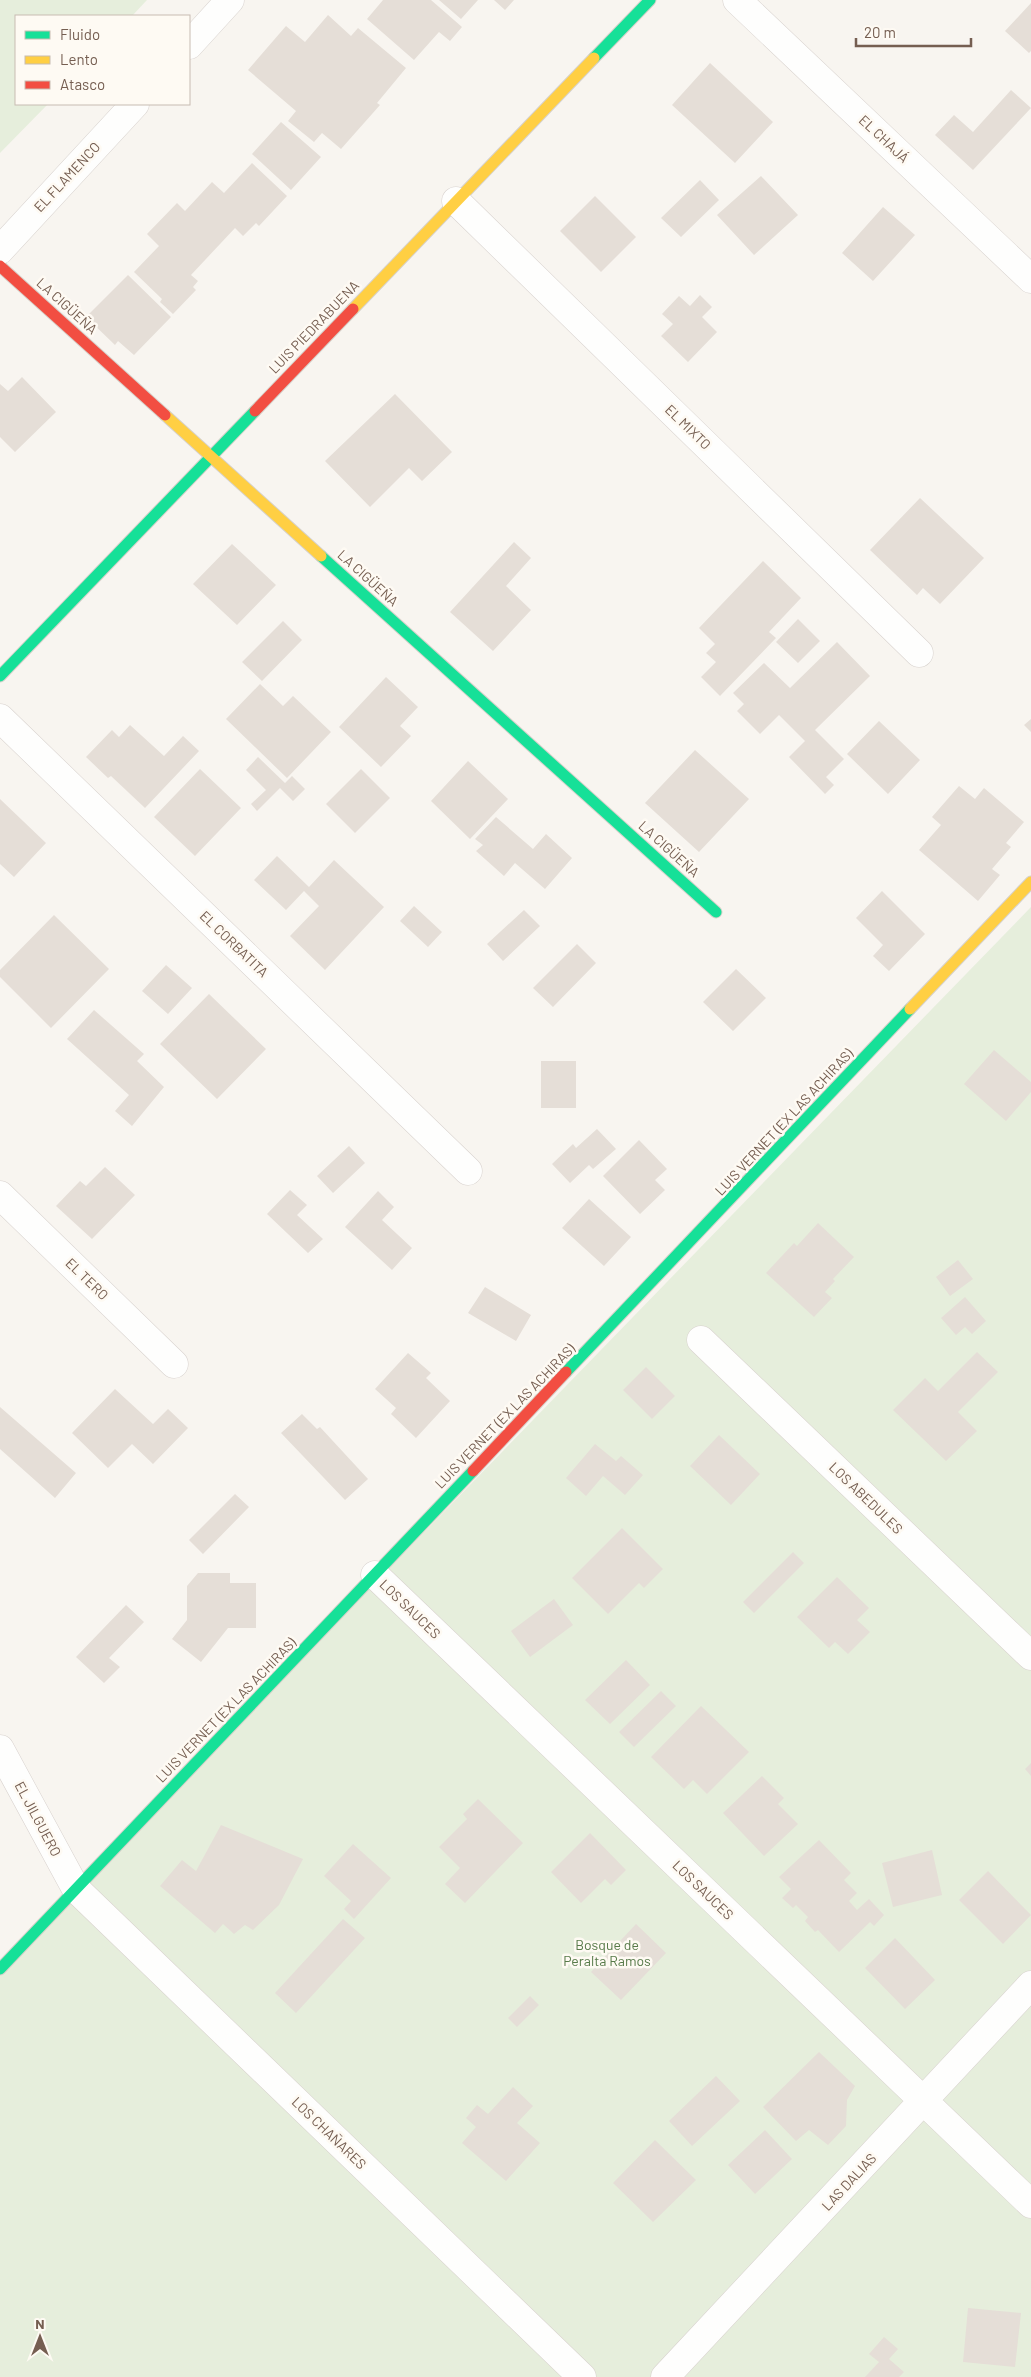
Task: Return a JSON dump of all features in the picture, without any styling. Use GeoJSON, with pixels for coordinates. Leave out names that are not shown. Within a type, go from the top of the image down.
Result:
{"type":"FeatureCollection","features":[{"type":"Feature","properties":{"kind":"street"},"geometry":{"type":"LineString","coordinates":[[190,44],[230,0]]}},
{"type":"Feature","properties":{"kind":"street","name":"LUIS PIEDRABUENA"},"geometry":{"type":"LineString","coordinates":[[0,676],[650,0]]}},
{"type":"Feature","properties":{"kind":"street","name":"EL CHAJÁ"},"geometry":{"type":"LineString","coordinates":[[737,0],[1031,278]]}},
{"type":"Feature","properties":{"kind":"street","name":"EL FLAMENCO"},"geometry":{"type":"LineString","coordinates":[[0,250],[133,105]]}},
{"type":"Feature","properties":{"kind":"street","name":"EL MIXTO"},"geometry":{"type":"LineString","coordinates":[[456,201],[919,653]]}},
{"type":"Feature","properties":{"kind":"street","name":"LA CIGÜEÑA"},"geometry":{"type":"LineString","coordinates":[[0,266],[716,912]]}},
{"type":"Feature","properties":{"kind":"street","name":"EL CORBATITA"},"geometry":{"type":"LineString","coordinates":[[0,718],[468,1170]]}},
{"type":"Feature","properties":{"kind":"street","name":"LUIS VERNET (EX LAS ACHIRAS)"},"geometry":{"type":"LineString","coordinates":[[0,1969],[1031,882]]}},
{"type":"Feature","properties":{"kind":"street","name":"EL TERO"},"geometry":{"type":"LineString","coordinates":[[0,1195],[174,1364]]}},
{"type":"Feature","properties":{"kind":"street","name":"LOS ABEDULES"},"geometry":{"type":"LineString","coordinates":[[701,1340],[1031,1656]]}},
{"type":"Feature","properties":{"kind":"street","name":"LOS SAUCES"},"geometry":{"type":"LineString","coordinates":[[375,1575],[1031,2204]]}},
{"type":"Feature","properties":{"kind":"street","name":"EL JILGUERO"},"geometry":{"type":"LineString","coordinates":[[0,1748],[76,1889]]}},
{"type":"Feature","properties":{"kind":"street","name":"LOS CHAÑARES"},"geometry":{"type":"LineString","coordinates":[[76,1889],[582,2377]]}},
{"type":"Feature","properties":{"kind":"street","name":"LAS DALIAS"},"geometry":{"type":"LineString","coordinates":[[665,2377],[924,2102],[1031,1985]]}},
{"type":"Feature","properties":{"kind":"green space"},"geometry":{"type":"Polygon","coordinates":[[[0,0],[147,0],[133,15],[15,15],[15,105],[47,105],[0,153],[0,0]]]}},
{"type":"Feature","properties":{"kind":"green space","name":"Bosque de Peralta Ramos"},"geometry":{"type":"Polygon","coordinates":[[[1031,907],[1031,2377],[0,2377],[0,1969],[1031,907]]]}},
{"type":"Feature","properties":{"kind":"building"},"geometry":{"type":"Polygon","coordinates":[[[383,0],[431,0],[462,27],[450,41],[439,32],[414,60],[367,19],[383,0]]]}},
{"type":"Feature","properties":{"kind":"building"},"geometry":{"type":"Polygon","coordinates":[[[439,0],[478,0],[461,19],[439,0]]]}},
{"type":"Feature","properties":{"kind":"building"},"geometry":{"type":"Polygon","coordinates":[[[494,0],[514,0],[505,10],[494,0]]]}},
{"type":"Feature","properties":{"kind":"building"},"geometry":{"type":"Polygon","coordinates":[[[1031,3],[1031,51],[1029,53],[1005,31],[1031,3]]]}},
{"type":"Feature","properties":{"kind":"building"},"geometry":{"type":"Polygon","coordinates":[[[328,15],[351,36],[358,28],[406,68],[377,103],[380,105],[341,149],[322,133],[314,142],[288,121],[296,111],[248,70],[286,26],[305,42],[328,15]]]}},
{"type":"Feature","properties":{"kind":"building"},"geometry":{"type":"Polygon","coordinates":[[[710,63],[773,122],[735,163],[672,105],[710,63]]]}},
{"type":"Feature","properties":{"kind":"building"},"geometry":{"type":"Polygon","coordinates":[[[1011,90],[1031,108],[973,170],[935,135],[954,115],[973,132],[1011,90]]]}},
{"type":"Feature","properties":{"kind":"building"},"geometry":{"type":"Polygon","coordinates":[[[281,122],[321,157],[291,190],[252,154],[281,122]]]}},
{"type":"Feature","properties":{"kind":"building"},"geometry":{"type":"Polygon","coordinates":[[[252,163],[287,196],[259,226],[256,223],[243,236],[235,228],[191,275],[198,281],[193,287],[196,290],[173,314],[160,302],[162,299],[134,272],[159,246],[147,234],[177,203],[185,211],[212,182],[224,193],[252,163]]]}},
{"type":"Feature","properties":{"kind":"building"},"geometry":{"type":"Polygon","coordinates":[[[761,176],[798,215],[754,255],[717,215],[761,176]]]}},
{"type":"Feature","properties":{"kind":"building"},"geometry":{"type":"Polygon","coordinates":[[[700,180],[719,200],[681,237],[661,218],[700,180]]]}},
{"type":"Feature","properties":{"kind":"building"},"geometry":{"type":"Polygon","coordinates":[[[595,196],[636,237],[601,272],[560,231],[595,196]]]}},
{"type":"Feature","properties":{"kind":"building"},"geometry":{"type":"Polygon","coordinates":[[[883,207],[915,235],[873,281],[842,253],[883,207]]]}},
{"type":"Feature","properties":{"kind":"building"},"geometry":{"type":"Polygon","coordinates":[[[128,275],[171,317],[134,355],[118,341],[115,345],[86,317],[128,275]]]}},
{"type":"Feature","properties":{"kind":"building"},"geometry":{"type":"Polygon","coordinates":[[[700,295],[712,307],[702,317],[717,332],[688,362],[661,336],[673,324],[662,314],[679,296],[690,306],[700,295]]]}},
{"type":"Feature","properties":{"kind":"building"},"geometry":{"type":"Polygon","coordinates":[[[22,377],[56,412],[15,452],[0,437],[0,384],[8,391],[22,377]]]}},
{"type":"Feature","properties":{"kind":"building"},"geometry":{"type":"Polygon","coordinates":[[[395,394],[452,452],[422,481],[409,468],[370,507],[325,461],[395,394]]]}},
{"type":"Feature","properties":{"kind":"building"},"geometry":{"type":"Polygon","coordinates":[[[920,498],[984,558],[940,604],[923,588],[917,595],[870,550],[920,498]]]}},
{"type":"Feature","properties":{"kind":"building"},"geometry":{"type":"Polygon","coordinates":[[[514,542],[531,558],[506,586],[531,610],[493,651],[450,612],[514,542]]]}},
{"type":"Feature","properties":{"kind":"building"},"geometry":{"type":"Polygon","coordinates":[[[232,544],[276,585],[237,625],[193,584],[232,544]]]}},
{"type":"Feature","properties":{"kind":"building"},"geometry":{"type":"Polygon","coordinates":[[[763,561],[801,598],[769,632],[776,638],[720,696],[701,677],[716,662],[706,653],[715,644],[699,628],[763,561]]]}},
{"type":"Feature","properties":{"kind":"building"},"geometry":{"type":"Polygon","coordinates":[[[798,619],[820,641],[798,663],[776,642],[798,619]]]}},
{"type":"Feature","properties":{"kind":"building"},"geometry":{"type":"Polygon","coordinates":[[[283,621],[302,640],[262,681],[242,662],[283,621]]]}},
{"type":"Feature","properties":{"kind":"building"},"geometry":{"type":"Polygon","coordinates":[[[837,642],[870,676],[815,730],[844,759],[826,777],[834,785],[825,794],[789,757],[805,741],[779,715],[760,734],[737,711],[744,704],[733,693],[764,663],[790,688],[837,642]]]}},
{"type":"Feature","properties":{"kind":"building"},"geometry":{"type":"Polygon","coordinates":[[[386,677],[418,707],[400,726],[411,736],[381,767],[339,727],[386,677]]]}},
{"type":"Feature","properties":{"kind":"building"},"geometry":{"type":"Polygon","coordinates":[[[260,684],[283,706],[293,696],[331,732],[287,778],[226,719],[260,684]]]}},
{"type":"Feature","properties":{"kind":"building"},"geometry":{"type":"Polygon","coordinates":[[[1031,719],[1031,732],[1024,725],[1031,719]]]}},
{"type":"Feature","properties":{"kind":"building"},"geometry":{"type":"Polygon","coordinates":[[[879,721],[920,760],[888,794],[847,754],[879,721]]]}},
{"type":"Feature","properties":{"kind":"building"},"geometry":{"type":"Polygon","coordinates":[[[130,725],[164,756],[183,736],[199,751],[145,808],[111,776],[108,778],[86,757],[112,730],[119,737],[130,725]]]}},
{"type":"Feature","properties":{"kind":"building"},"geometry":{"type":"Polygon","coordinates":[[[695,750],[749,799],[699,852],[645,803],[695,750]]]}},
{"type":"Feature","properties":{"kind":"building"},"geometry":{"type":"Polygon","coordinates":[[[258,757],[285,783],[292,776],[305,789],[293,801],[280,788],[257,811],[251,804],[266,790],[246,770],[258,757]]]}},
{"type":"Feature","properties":{"kind":"building"},"geometry":{"type":"Polygon","coordinates":[[[468,761],[508,799],[470,839],[431,801],[468,761]]]}},
{"type":"Feature","properties":{"kind":"building"},"geometry":{"type":"Polygon","coordinates":[[[200,769],[241,808],[195,856],[154,817],[200,769]]]}},
{"type":"Feature","properties":{"kind":"building"},"geometry":{"type":"Polygon","coordinates":[[[361,769],[390,798],[355,833],[326,804],[361,769]]]}},
{"type":"Feature","properties":{"kind":"building"},"geometry":{"type":"Polygon","coordinates":[[[959,786],[975,799],[984,788],[1024,822],[1006,843],[1011,847],[992,869],[1000,875],[978,901],[919,850],[941,825],[932,817],[959,786]]]}},
{"type":"Feature","properties":{"kind":"building"},"geometry":{"type":"Polygon","coordinates":[[[0,799],[46,843],[14,877],[0,864],[0,799]]]}},
{"type":"Feature","properties":{"kind":"building"},"geometry":{"type":"Polygon","coordinates":[[[496,817],[533,849],[546,834],[572,858],[545,889],[515,863],[504,876],[476,851],[483,845],[475,839],[496,817]]]}},
{"type":"Feature","properties":{"kind":"building"},"geometry":{"type":"Polygon","coordinates":[[[277,856],[309,887],[334,860],[384,907],[325,970],[290,936],[319,906],[304,891],[286,910],[254,880],[277,856]]]}},
{"type":"Feature","properties":{"kind":"building"},"geometry":{"type":"Polygon","coordinates":[[[882,891],[925,934],[889,971],[873,956],[883,945],[856,918],[882,891]]]}},
{"type":"Feature","properties":{"kind":"building"},"geometry":{"type":"Polygon","coordinates":[[[414,906],[442,932],[428,947],[400,921],[414,906]]]}},
{"type":"Feature","properties":{"kind":"building"},"geometry":{"type":"Polygon","coordinates":[[[524,910],[540,926],[503,961],[487,944],[524,910]]]}},
{"type":"Feature","properties":{"kind":"building"},"geometry":{"type":"Polygon","coordinates":[[[54,915],[109,969],[51,1028],[0,977],[0,970],[54,915]]]}},
{"type":"Feature","properties":{"kind":"building"},"geometry":{"type":"Polygon","coordinates":[[[577,944],[596,963],[553,1007],[533,988],[577,944]]]}},
{"type":"Feature","properties":{"kind":"building"},"geometry":{"type":"Polygon","coordinates":[[[166,965],[192,988],[168,1014],[142,991],[166,965]]]}},
{"type":"Feature","properties":{"kind":"building"},"geometry":{"type":"Polygon","coordinates":[[[736,969],[766,998],[733,1031],[703,1002],[736,969]]]}},
{"type":"Feature","properties":{"kind":"building"},"geometry":{"type":"Polygon","coordinates":[[[209,994],[266,1049],[217,1099],[160,1044],[209,994]]]}},
{"type":"Feature","properties":{"kind":"building"},"geometry":{"type":"Polygon","coordinates":[[[94,1010],[144,1054],[137,1061],[164,1087],[132,1126],[115,1111],[129,1095],[67,1039],[94,1010]]]}},
{"type":"Feature","properties":{"kind":"building"},"geometry":{"type":"Polygon","coordinates":[[[994,1050],[1031,1082],[1031,1092],[1006,1121],[964,1084],[994,1050]]]}},
{"type":"Feature","properties":{"kind":"building"},"geometry":{"type":"Polygon","coordinates":[[[541,1061],[576,1061],[576,1108],[541,1108],[541,1061]]]}},
{"type":"Feature","properties":{"kind":"building"},"geometry":{"type":"Polygon","coordinates":[[[597,1129],[616,1149],[593,1169],[589,1165],[570,1183],[552,1164],[573,1144],[576,1148],[597,1129]]]}},
{"type":"Feature","properties":{"kind":"building"},"geometry":{"type":"Polygon","coordinates":[[[639,1140],[667,1169],[655,1180],[665,1190],[640,1214],[603,1176],[639,1140]]]}},
{"type":"Feature","properties":{"kind":"building"},"geometry":{"type":"Polygon","coordinates":[[[349,1146],[365,1163],[333,1193],[317,1176],[349,1146]]]}},
{"type":"Feature","properties":{"kind":"building"},"geometry":{"type":"Polygon","coordinates":[[[105,1167],[135,1195],[92,1239],[56,1206],[80,1181],[86,1186],[105,1167]]]}},
{"type":"Feature","properties":{"kind":"building"},"geometry":{"type":"Polygon","coordinates":[[[290,1190],[307,1205],[297,1215],[323,1239],[308,1253],[267,1214],[290,1190]]]}},
{"type":"Feature","properties":{"kind":"building"},"geometry":{"type":"Polygon","coordinates":[[[378,1191],[394,1207],[382,1220],[412,1248],[392,1270],[345,1227],[378,1191]]]}},
{"type":"Feature","properties":{"kind":"building"},"geometry":{"type":"Polygon","coordinates":[[[589,1199],[631,1237],[604,1266],[562,1228],[589,1199]]]}},
{"type":"Feature","properties":{"kind":"building"},"geometry":{"type":"Polygon","coordinates":[[[818,1223],[854,1257],[833,1279],[835,1281],[825,1292],[832,1298],[814,1317],[766,1273],[794,1243],[797,1246],[818,1223]]]}},
{"type":"Feature","properties":{"kind":"building"},"geometry":{"type":"Polygon","coordinates":[[[958,1260],[973,1279],[950,1296],[936,1277],[958,1260]]]}},
{"type":"Feature","properties":{"kind":"building"},"geometry":{"type":"Polygon","coordinates":[[[485,1287],[531,1315],[516,1341],[468,1313],[485,1287]]]}},
{"type":"Feature","properties":{"kind":"building"},"geometry":{"type":"Polygon","coordinates":[[[965,1297],[986,1321],[972,1334],[965,1327],[956,1335],[941,1318],[965,1297]]]}},
{"type":"Feature","properties":{"kind":"building"},"geometry":{"type":"Polygon","coordinates":[[[977,1352],[998,1372],[958,1412],[977,1431],[946,1461],[893,1410],[925,1378],[938,1391],[977,1352]]]}},
{"type":"Feature","properties":{"kind":"building"},"geometry":{"type":"Polygon","coordinates":[[[408,1353],[431,1373],[426,1378],[450,1401],[416,1438],[391,1414],[396,1408],[375,1389],[408,1353]]]}},
{"type":"Feature","properties":{"kind":"building"},"geometry":{"type":"Polygon","coordinates":[[[646,1367],[675,1396],[652,1419],[623,1390],[646,1367]]]}},
{"type":"Feature","properties":{"kind":"building"},"geometry":{"type":"Polygon","coordinates":[[[115,1389],[153,1424],[168,1409],[188,1428],[153,1464],[132,1444],[108,1468],[72,1433],[115,1389]]]}},
{"type":"Feature","properties":{"kind":"building"},"geometry":{"type":"Polygon","coordinates":[[[0,1407],[76,1473],[55,1498],[0,1449],[0,1407]]]}},
{"type":"Feature","properties":{"kind":"building"},"geometry":{"type":"Polygon","coordinates":[[[302,1414],[317,1429],[320,1427],[368,1479],[345,1500],[281,1433],[302,1414]]]}},
{"type":"Feature","properties":{"kind":"building"},"geometry":{"type":"Polygon","coordinates":[[[719,1435],[760,1474],[731,1505],[690,1466],[719,1435]]]}},
{"type":"Feature","properties":{"kind":"building"},"geometry":{"type":"Polygon","coordinates":[[[595,1444],[616,1461],[621,1456],[643,1475],[625,1495],[603,1476],[586,1496],[566,1478],[595,1444]]]}},
{"type":"Feature","properties":{"kind":"building"},"geometry":{"type":"Polygon","coordinates":[[[235,1494],[249,1507],[203,1554],[189,1540],[235,1494]]]}},
{"type":"Feature","properties":{"kind":"building"},"geometry":{"type":"Polygon","coordinates":[[[622,1528],[663,1569],[644,1588],[639,1583],[608,1614],[572,1578],[622,1528]]]}},
{"type":"Feature","properties":{"kind":"building"},"geometry":{"type":"Polygon","coordinates":[[[793,1552],[804,1563],[754,1613],[743,1602],[793,1552]]]}},
{"type":"Feature","properties":{"kind":"building"},"geometry":{"type":"Polygon","coordinates":[[[198,1573],[230,1573],[230,1583],[256,1583],[256,1628],[228,1628],[201,1662],[172,1639],[187,1620],[187,1586],[198,1573]]]}},
{"type":"Feature","properties":{"kind":"building"},"geometry":{"type":"Polygon","coordinates":[[[837,1577],[869,1608],[857,1620],[870,1632],[848,1654],[835,1642],[829,1648],[797,1617],[837,1577]]]}},
{"type":"Feature","properties":{"kind":"building"},"geometry":{"type":"Polygon","coordinates":[[[554,1599],[573,1625],[530,1657],[511,1631],[554,1599]]]}},
{"type":"Feature","properties":{"kind":"building"},"geometry":{"type":"Polygon","coordinates":[[[126,1605],[144,1622],[109,1658],[120,1667],[104,1683],[76,1657],[126,1605]]]}},
{"type":"Feature","properties":{"kind":"building"},"geometry":{"type":"Polygon","coordinates":[[[626,1660],[650,1685],[610,1724],[585,1700],[626,1660]]]}},
{"type":"Feature","properties":{"kind":"building"},"geometry":{"type":"Polygon","coordinates":[[[661,1691],[676,1706],[634,1747],[619,1732],[661,1691]]]}},
{"type":"Feature","properties":{"kind":"building"},"geometry":{"type":"Polygon","coordinates":[[[701,1706],[749,1752],[707,1794],[693,1780],[684,1789],[651,1757],[701,1706]]]}},
{"type":"Feature","properties":{"kind":"building"},"geometry":{"type":"Polygon","coordinates":[[[1031,1763],[1031,1776],[1025,1769],[1031,1763]]]}},
{"type":"Feature","properties":{"kind":"building"},"geometry":{"type":"Polygon","coordinates":[[[762,1776],[784,1798],[778,1804],[798,1824],[764,1856],[723,1813],[762,1776]]]}},
{"type":"Feature","properties":{"kind":"building"},"geometry":{"type":"Polygon","coordinates":[[[478,1799],[523,1843],[465,1903],[445,1884],[460,1868],[439,1847],[467,1819],[463,1814],[478,1799]]]}},
{"type":"Feature","properties":{"kind":"building"},"geometry":{"type":"Polygon","coordinates":[[[221,1825],[303,1859],[279,1905],[253,1930],[245,1925],[234,1934],[223,1924],[215,1933],[160,1886],[182,1860],[196,1871],[221,1825]]]}},
{"type":"Feature","properties":{"kind":"building"},"geometry":{"type":"Polygon","coordinates":[[[590,1833],[626,1870],[611,1885],[605,1879],[581,1903],[551,1872],[590,1833]]]}},
{"type":"Feature","properties":{"kind":"building"},"geometry":{"type":"Polygon","coordinates":[[[819,1840],[851,1873],[844,1880],[857,1893],[849,1901],[857,1910],[869,1899],[884,1915],[874,1926],[870,1922],[839,1952],[818,1930],[815,1932],[805,1921],[808,1917],[796,1905],[793,1908],[782,1898],[791,1889],[779,1877],[819,1840]]]}},
{"type":"Feature","properties":{"kind":"building"},"geometry":{"type":"Polygon","coordinates":[[[353,1844],[391,1878],[354,1919],[344,1909],[351,1901],[324,1876],[353,1844]]]}},
{"type":"Feature","properties":{"kind":"building"},"geometry":{"type":"Polygon","coordinates":[[[932,1850],[942,1895],[893,1907],[882,1863],[932,1850]]]}},
{"type":"Feature","properties":{"kind":"building"},"geometry":{"type":"Polygon","coordinates":[[[988,1871],[1031,1915],[1003,1944],[959,1900],[988,1871]]]}},
{"type":"Feature","properties":{"kind":"building"},"geometry":{"type":"Polygon","coordinates":[[[343,1919],[365,1938],[296,2013],[275,1993],[343,1919]]]}},
{"type":"Feature","properties":{"kind":"building"},"geometry":{"type":"Polygon","coordinates":[[[636,1924],[666,1953],[621,2000],[591,1972],[636,1924]]]}},
{"type":"Feature","properties":{"kind":"building"},"geometry":{"type":"Polygon","coordinates":[[[895,1938],[935,1980],[905,2009],[865,1968],[895,1938]]]}},
{"type":"Feature","properties":{"kind":"building"},"geometry":{"type":"Polygon","coordinates":[[[530,1996],[539,2005],[517,2027],[508,2018],[530,1996]]]}},
{"type":"Feature","properties":{"kind":"building"},"geometry":{"type":"Polygon","coordinates":[[[819,2052],[855,2086],[847,2100],[846,2126],[828,2145],[809,2130],[796,2141],[763,2107],[819,2052]]]}},
{"type":"Feature","properties":{"kind":"building"},"geometry":{"type":"Polygon","coordinates":[[[716,2076],[740,2101],[692,2146],[669,2121],[716,2076]]]}},
{"type":"Feature","properties":{"kind":"building"},"geometry":{"type":"Polygon","coordinates":[[[513,2087],[533,2106],[517,2123],[540,2143],[506,2181],[462,2143],[476,2127],[466,2118],[477,2105],[488,2114],[513,2087]]]}},
{"type":"Feature","properties":{"kind":"building"},"geometry":{"type":"Polygon","coordinates":[[[765,2130],[792,2159],[755,2194],[728,2165],[765,2130]]]}},
{"type":"Feature","properties":{"kind":"building"},"geometry":{"type":"Polygon","coordinates":[[[655,2140],[696,2180],[653,2222],[613,2183],[655,2140]]]}},
{"type":"Feature","properties":{"kind":"building"},"geometry":{"type":"Polygon","coordinates":[[[968,2308],[1021,2313],[1015,2367],[963,2362],[968,2308]]]}},
{"type":"Feature","properties":{"kind":"building"},"geometry":{"type":"Polygon","coordinates":[[[884,2337],[898,2349],[889,2359],[904,2372],[899,2377],[865,2377],[879,2362],[869,2354],[884,2337]]]}},
{"type":"Feature","properties":{"kind":"traffic: fast"},"geometry":{"type":"LineString","coordinates":[[594,58],[650,0]]}},
{"type":"Feature","properties":{"kind":"traffic: fast"},"geometry":{"type":"LineString","coordinates":[[0,676],[255,411]]}},
{"type":"Feature","properties":{"kind":"traffic: fast"},"geometry":{"type":"LineString","coordinates":[[321,556],[716,912]]}},
{"type":"Feature","properties":{"kind":"traffic: fast"},"geometry":{"type":"LineString","coordinates":[[566,1372],[910,1009]]}},
{"type":"Feature","properties":{"kind":"traffic: fast"},"geometry":{"type":"LineString","coordinates":[[0,1969],[473,1471]]}},
{"type":"Feature","properties":{"kind":"traffic: slow"},"geometry":{"type":"LineString","coordinates":[[353,309],[594,58]]}},
{"type":"Feature","properties":{"kind":"traffic: slow"},"geometry":{"type":"LineString","coordinates":[[165,415],[321,556]]}},
{"type":"Feature","properties":{"kind":"traffic: slow"},"geometry":{"type":"LineString","coordinates":[[910,1009],[1031,882]]}},
{"type":"Feature","properties":{"kind":"traffic: jam"},"geometry":{"type":"LineString","coordinates":[[0,266],[165,415]]}},
{"type":"Feature","properties":{"kind":"traffic: jam"},"geometry":{"type":"LineString","coordinates":[[255,411],[353,309]]}},
{"type":"Feature","properties":{"kind":"traffic: jam"},"geometry":{"type":"LineString","coordinates":[[473,1471],[566,1372]]}}]}
